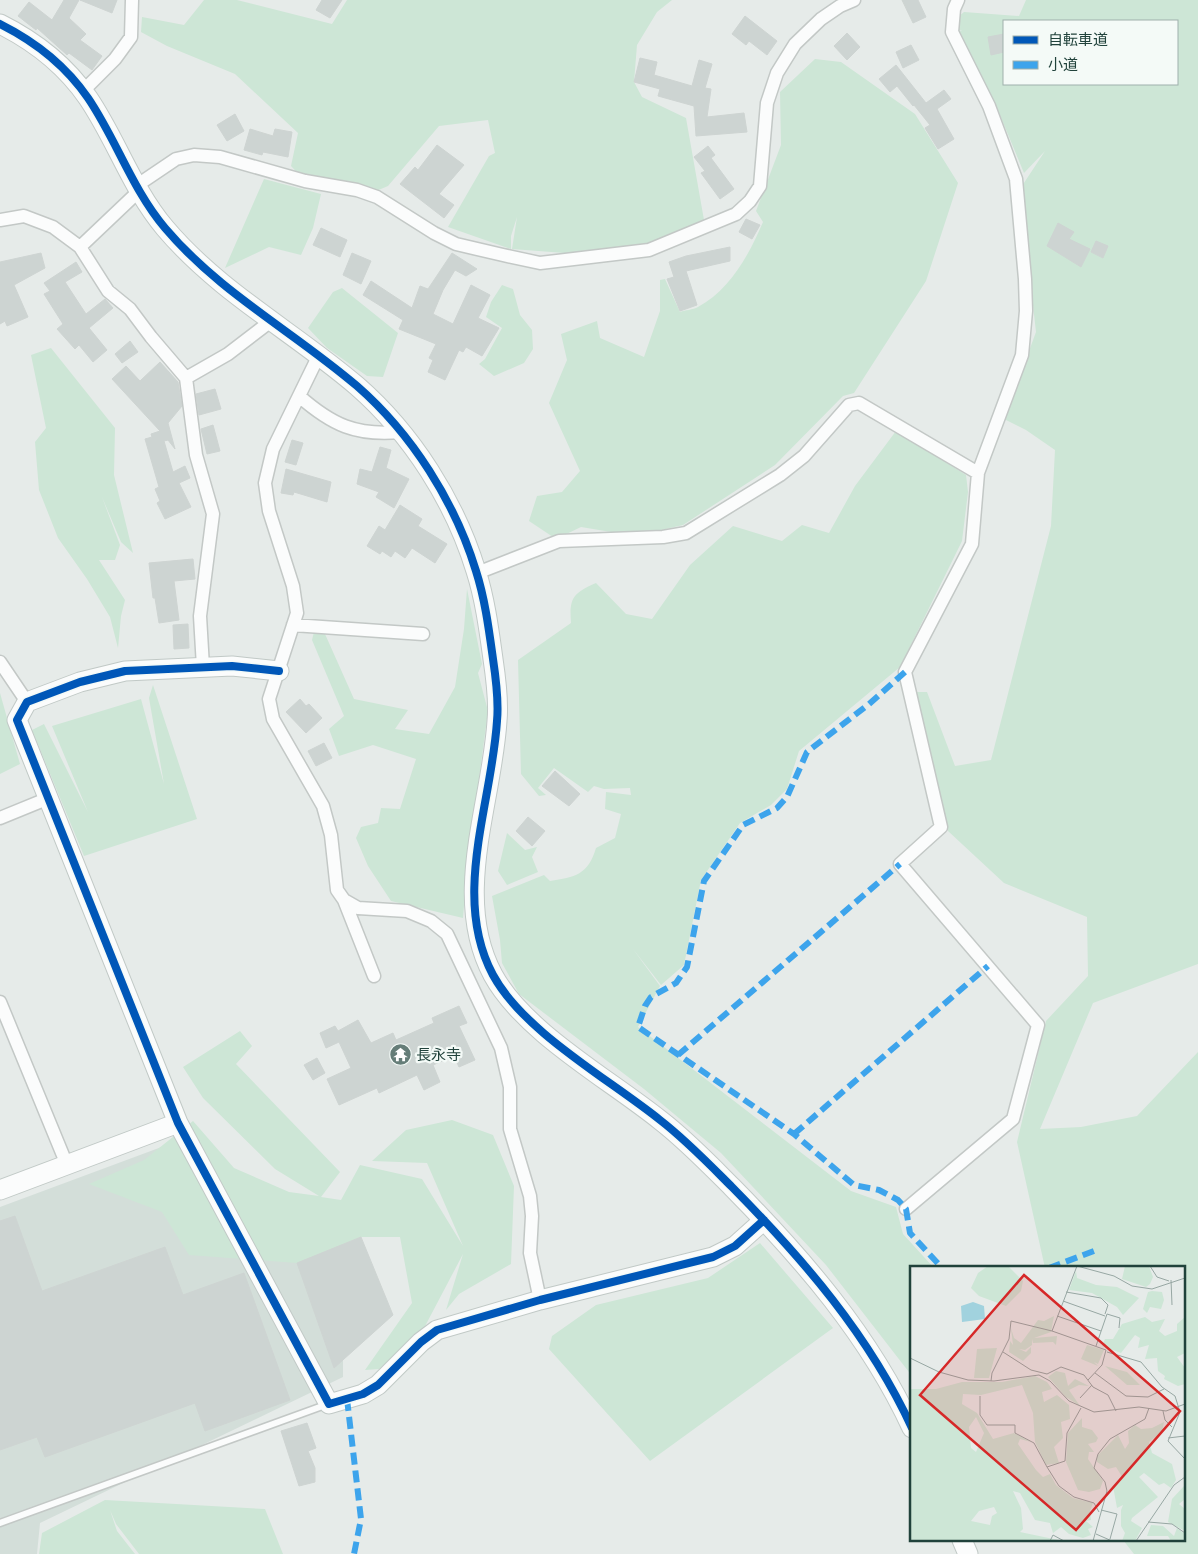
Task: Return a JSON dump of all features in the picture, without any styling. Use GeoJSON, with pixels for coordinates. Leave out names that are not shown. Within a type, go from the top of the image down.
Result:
{"type":"FeatureCollection","features":[{"type":"Feature","properties":{"kind":"street"},"geometry":{"type":"LineString","coordinates":[[83,91],[115,60],[131,37],[132,0]]}},
{"type":"Feature","properties":{"kind":"street"},"geometry":{"type":"LineString","coordinates":[[80,246],[138,188],[176,159],[194,155],[220,157],[305,181],[378,196],[434,233],[456,244],[540,263],[649,250],[736,214],[750,201],[760,186],[767,104],[777,73],[795,44],[821,19],[840,6],[854,0]]}},
{"type":"Feature","properties":{"kind":"street"},"geometry":{"type":"LineString","coordinates":[[906,1209],[1013,1119],[1038,1025],[900,864],[941,827],[905,672],[972,544],[978,474],[1022,355],[1026,324],[1026,279],[1016,179],[989,106],[952,32],[954,9],[958,0]]}},
{"type":"Feature","properties":{"kind":"street"},"geometry":{"type":"LineString","coordinates":[[0,24],[31,42],[70,76],[83,91],[138,188],[160,222],[184,250],[208,272],[357,386],[400,432],[434,478],[460,531],[477,573],[494,667],[498,716],[477,859],[476,916],[481,946],[494,976],[517,1009],[544,1033],[665,1123],[764,1220],[798,1257],[848,1318],[874,1357],[910,1424]]}},
{"type":"Feature","properties":{"kind":"street"},"geometry":{"type":"LineString","coordinates":[[0,220],[24,216],[53,227],[80,246],[108,291],[130,308],[150,337],[186,378],[196,455],[212,514],[200,616],[203,667]]}},
{"type":"Feature","properties":{"kind":"street"},"geometry":{"type":"LineString","coordinates":[[186,378],[228,354],[271,321]]}},
{"type":"Feature","properties":{"kind":"street"},"geometry":{"type":"LineString","coordinates":[[318,357],[273,449],[265,483],[269,512],[293,586],[296,613],[269,699],[273,719],[323,806],[331,835],[337,890],[344,900],[374,976]]}},
{"type":"Feature","properties":{"kind":"street"},"geometry":{"type":"LineString","coordinates":[[299,396],[318,412],[346,427],[374,434],[400,432]]}},
{"type":"Feature","properties":{"kind":"street"},"geometry":{"type":"LineString","coordinates":[[477,573],[559,541],[663,537],[686,533],[786,470],[804,456],[849,405],[860,403],[978,474]]}},
{"type":"Feature","properties":{"kind":"street"},"geometry":{"type":"LineString","coordinates":[[293,626],[423,634]]}},
{"type":"Feature","properties":{"kind":"street"},"geometry":{"type":"LineString","coordinates":[[0,662],[27,702]]}},
{"type":"Feature","properties":{"kind":"street"},"geometry":{"type":"LineString","coordinates":[[278,671],[232,666],[126,672],[80,682],[27,702],[17,720],[178,1123],[329,1404],[363,1394],[378,1385],[420,1342],[437,1330],[540,1300],[713,1257],[735,1246],[764,1220]]}},
{"type":"Feature","properties":{"kind":"street"},"geometry":{"type":"LineString","coordinates":[[0,818],[49,798]]}},
{"type":"Feature","properties":{"kind":"street"},"geometry":{"type":"LineString","coordinates":[[344,900],[358,908],[407,911],[431,921],[447,934],[501,1048],[510,1087],[510,1129],[530,1196],[532,1216],[530,1253],[540,1300]]}},
{"type":"Feature","properties":{"kind":"street"},"geometry":{"type":"LineString","coordinates":[[0,1002],[67,1165]]}},
{"type":"Feature","properties":{"kind":"street"},"geometry":{"type":"LineString","coordinates":[[0,1190],[178,1123]]}},
{"type":"Feature","properties":{"kind":"street"},"geometry":{"type":"LineString","coordinates":[[963,1542],[968,1554]]}},
{"type":"Feature","properties":{"kind":"lane"},"geometry":{"type":"LineString","coordinates":[[0,1523],[329,1404]]}},
{"type":"Feature","properties":{"kind":"shaded area"},"geometry":{"type":"Polygon","coordinates":[[[175,1142],[343,1224],[343,1377],[40,1523],[37,1554],[0,1554],[0,1207],[175,1142]]]}},
{"type":"Feature","properties":{"kind":"green space"},"geometry":{"type":"Polygon","coordinates":[[[204,0],[237,0],[332,24],[347,0],[672,0],[657,12],[637,45],[634,82],[642,97],[686,118],[704,220],[668,243],[604,256],[512,249],[517,217],[511,236],[511,249],[448,227],[489,156],[495,153],[488,120],[439,126],[388,186],[369,194],[305,181],[291,166],[298,133],[235,74],[167,46],[141,32],[142,17],[184,25],[204,0]]]}},
{"type":"Feature","properties":{"kind":"green space"},"geometry":{"type":"Polygon","coordinates":[[[1026,0],[1198,0],[1198,964],[1093,1003],[1040,1129],[1081,1127],[1137,1116],[1198,1052],[1198,1554],[1134,1554],[1125,1542],[1186,1542],[1186,1266],[1045,1266],[1017,1142],[1046,1021],[1088,976],[1087,917],[1004,883],[948,831],[915,692],[927,692],[955,766],[991,760],[1051,526],[1055,450],[1026,430],[1004,419],[1036,332],[1020,189],[1045,151],[1024,173],[997,108],[956,34],[962,30],[958,31],[958,17],[964,12],[1019,16],[1026,0]]]}},
{"type":"Feature","properties":{"kind":"green space"},"geometry":{"type":"Polygon","coordinates":[[[815,59],[841,62],[915,114],[958,183],[926,281],[854,393],[843,396],[775,465],[683,525],[635,536],[581,527],[556,539],[529,521],[537,496],[562,492],[580,471],[549,403],[567,360],[561,334],[597,321],[600,338],[644,357],[660,311],[660,280],[665,279],[680,312],[698,307],[720,291],[738,270],[763,222],[756,211],[781,145],[780,92],[815,59]]]}},
{"type":"Feature","properties":{"kind":"green space"},"geometry":{"type":"Polygon","coordinates":[[[264,179],[321,194],[313,228],[301,255],[269,247],[225,268],[264,179]]]}},
{"type":"Feature","properties":{"kind":"green space"},"geometry":{"type":"Polygon","coordinates":[[[502,285],[513,289],[520,315],[532,330],[533,349],[524,363],[494,376],[479,364],[485,359],[502,328],[486,317],[491,302],[502,285]]]}},
{"type":"Feature","properties":{"kind":"green space"},"geometry":{"type":"Polygon","coordinates":[[[342,288],[398,333],[383,377],[367,376],[327,348],[308,328],[333,292],[342,288]]]}},
{"type":"Feature","properties":{"kind":"green space"},"geometry":{"type":"Polygon","coordinates":[[[51,348],[115,428],[114,475],[133,553],[121,542],[102,497],[120,545],[115,560],[99,560],[125,600],[121,616],[118,648],[110,617],[87,579],[58,538],[39,490],[35,442],[46,428],[31,355],[51,348]]]}},
{"type":"Feature","properties":{"kind":"green space"},"geometry":{"type":"Polygon","coordinates":[[[896,431],[966,475],[968,492],[962,541],[900,667],[799,751],[787,789],[771,805],[740,823],[701,880],[684,965],[661,985],[633,949],[660,986],[638,1027],[851,1191],[896,1207],[903,1234],[932,1266],[910,1266],[910,1373],[826,1265],[721,1153],[644,1089],[519,994],[502,963],[492,896],[544,875],[550,881],[573,876],[585,869],[593,857],[596,848],[615,838],[621,814],[605,809],[606,792],[631,795],[630,788],[604,789],[594,786],[588,792],[554,768],[538,788],[546,795],[539,796],[521,774],[518,660],[571,623],[572,602],[577,593],[596,583],[626,614],[652,619],[690,565],[733,526],[782,541],[802,525],[829,533],[855,486],[896,431]]]}},
{"type":"Feature","properties":{"kind":"green space"},"geometry":{"type":"Polygon","coordinates":[[[467,589],[482,664],[478,673],[488,711],[467,869],[463,918],[391,901],[368,866],[356,838],[361,827],[378,823],[381,808],[400,809],[416,759],[373,745],[339,756],[329,729],[344,716],[312,640],[314,632],[325,634],[354,699],[408,710],[395,729],[429,734],[455,687],[464,629],[467,589]]]}},
{"type":"Feature","properties":{"kind":"green space"},"geometry":{"type":"Polygon","coordinates":[[[153,685],[197,819],[84,856],[32,730],[44,724],[88,812],[52,726],[141,699],[164,784],[149,698],[153,685]]]}},
{"type":"Feature","properties":{"kind":"green space"},"geometry":{"type":"Polygon","coordinates":[[[0,693],[20,764],[0,774],[0,693]]]}},
{"type":"Feature","properties":{"kind":"green space"},"geometry":{"type":"Polygon","coordinates":[[[507,833],[525,850],[537,847],[532,857],[538,872],[507,885],[498,871],[507,833]]]}},
{"type":"Feature","properties":{"kind":"green space"},"geometry":{"type":"Polygon","coordinates":[[[240,1031],[252,1046],[236,1064],[340,1172],[321,1197],[341,1200],[360,1165],[422,1179],[463,1246],[427,1163],[372,1161],[406,1130],[452,1120],[493,1135],[514,1186],[511,1264],[459,1294],[446,1310],[463,1254],[423,1330],[379,1369],[365,1370],[412,1303],[400,1237],[361,1237],[297,1263],[189,1255],[162,1212],[89,1184],[144,1160],[193,1121],[234,1168],[289,1192],[319,1196],[275,1169],[203,1098],[183,1067],[240,1031]]]}},
{"type":"Feature","properties":{"kind":"green space"},"geometry":{"type":"Polygon","coordinates":[[[760,1243],[833,1328],[650,1461],[549,1349],[552,1336],[596,1305],[708,1278],[760,1243]]]}},
{"type":"Feature","properties":{"kind":"green space"},"geometry":{"type":"Polygon","coordinates":[[[105,1500],[265,1509],[283,1554],[139,1554],[116,1524],[110,1510],[117,1531],[135,1554],[39,1554],[42,1533],[105,1500]]]}},
{"type":"Feature","properties":{"kind":"building"},"geometry":{"type":"Polygon","coordinates":[[[64,0],[79,0],[69,18],[86,34],[80,40],[102,56],[92,70],[69,53],[67,55],[37,28],[36,30],[18,16],[29,2],[52,20],[64,0]]]}},
{"type":"Feature","properties":{"kind":"building"},"geometry":{"type":"Polygon","coordinates":[[[80,0],[117,0],[112,13],[80,0]]]}},
{"type":"Feature","properties":{"kind":"building"},"geometry":{"type":"Polygon","coordinates":[[[322,0],[342,0],[330,18],[316,10],[322,0]]]}},
{"type":"Feature","properties":{"kind":"building"},"geometry":{"type":"Polygon","coordinates":[[[902,0],[918,0],[926,17],[913,23],[902,0]]]}},
{"type":"Feature","properties":{"kind":"building"},"geometry":{"type":"Polygon","coordinates":[[[745,16],[777,41],[767,55],[749,41],[746,45],[732,34],[745,16]]]}},
{"type":"Feature","properties":{"kind":"building"},"geometry":{"type":"Polygon","coordinates":[[[847,33],[860,47],[847,60],[834,46],[847,33]]]}},
{"type":"Feature","properties":{"kind":"building"},"geometry":{"type":"Polygon","coordinates":[[[1003,34],[1003,52],[991,55],[988,37],[1003,34]]]}},
{"type":"Feature","properties":{"kind":"building"},"geometry":{"type":"Polygon","coordinates":[[[911,45],[919,60],[903,68],[896,52],[911,45]]]}},
{"type":"Feature","properties":{"kind":"building"},"geometry":{"type":"Polygon","coordinates":[[[640,58],[657,62],[654,75],[692,86],[699,60],[712,64],[705,88],[711,89],[707,117],[744,113],[747,132],[696,136],[694,106],[658,96],[660,89],[634,82],[640,58]]]}},
{"type":"Feature","properties":{"kind":"building"},"geometry":{"type":"Polygon","coordinates":[[[896,65],[926,103],[944,90],[951,99],[937,109],[954,139],[938,149],[925,128],[930,125],[914,105],[897,86],[890,92],[879,79],[896,65]]]}},
{"type":"Feature","properties":{"kind":"building"},"geometry":{"type":"Polygon","coordinates":[[[235,114],[244,131],[227,141],[217,125],[235,114]]]}},
{"type":"Feature","properties":{"kind":"building"},"geometry":{"type":"Polygon","coordinates":[[[250,129],[273,136],[275,129],[292,132],[288,157],[263,152],[262,155],[244,150],[250,129]]]}},
{"type":"Feature","properties":{"kind":"building"},"geometry":{"type":"Polygon","coordinates":[[[437,145],[464,165],[439,194],[454,205],[444,218],[400,184],[415,167],[418,170],[437,145]]]}},
{"type":"Feature","properties":{"kind":"building"},"geometry":{"type":"Polygon","coordinates":[[[708,146],[715,155],[711,158],[734,189],[720,199],[701,173],[705,171],[694,157],[708,146]]]}},
{"type":"Feature","properties":{"kind":"building"},"geometry":{"type":"Polygon","coordinates":[[[746,219],[760,225],[752,239],[739,232],[746,219]]]}},
{"type":"Feature","properties":{"kind":"building"},"geometry":{"type":"Polygon","coordinates":[[[1058,223],[1074,232],[1069,239],[1090,249],[1081,267],[1047,246],[1058,223]]]}},
{"type":"Feature","properties":{"kind":"building"},"geometry":{"type":"Polygon","coordinates":[[[321,228],[347,240],[340,257],[313,245],[321,228]]]}},
{"type":"Feature","properties":{"kind":"building"},"geometry":{"type":"Polygon","coordinates":[[[1096,241],[1108,246],[1103,258],[1091,252],[1096,241]]]}},
{"type":"Feature","properties":{"kind":"building"},"geometry":{"type":"Polygon","coordinates":[[[730,247],[730,261],[686,271],[697,305],[680,311],[667,279],[674,277],[669,262],[686,256],[730,247]]]}},
{"type":"Feature","properties":{"kind":"building"},"geometry":{"type":"Polygon","coordinates":[[[41,253],[45,268],[14,285],[28,317],[7,326],[5,321],[0,324],[0,262],[41,253]]]}},
{"type":"Feature","properties":{"kind":"building"},"geometry":{"type":"Polygon","coordinates":[[[352,253],[371,261],[361,284],[343,275],[352,253]]]}},
{"type":"Feature","properties":{"kind":"building"},"geometry":{"type":"Polygon","coordinates":[[[452,253],[477,269],[466,276],[455,270],[443,290],[433,314],[453,324],[471,285],[490,295],[478,318],[499,328],[482,356],[466,347],[463,352],[459,350],[445,380],[428,372],[433,360],[429,358],[436,344],[399,329],[403,320],[363,295],[371,281],[412,308],[420,286],[428,289],[452,253]]]}},
{"type":"Feature","properties":{"kind":"building"},"geometry":{"type":"Polygon","coordinates":[[[76,262],[82,272],[65,282],[86,314],[105,299],[113,308],[89,328],[107,350],[93,362],[79,345],[75,349],[57,329],[63,324],[44,294],[50,291],[44,283],[76,262]]]}},
{"type":"Feature","properties":{"kind":"building"},"geometry":{"type":"Polygon","coordinates":[[[130,341],[138,352],[122,363],[115,354],[130,341]]]}},
{"type":"Feature","properties":{"kind":"building"},"geometry":{"type":"Polygon","coordinates":[[[160,362],[178,382],[182,406],[168,423],[175,449],[168,440],[164,441],[173,472],[185,466],[190,478],[179,483],[191,507],[165,519],[157,503],[160,501],[155,489],[159,487],[145,439],[152,437],[151,434],[160,431],[112,379],[126,366],[140,381],[160,362]]]}},
{"type":"Feature","properties":{"kind":"building"},"geometry":{"type":"Polygon","coordinates":[[[215,389],[221,409],[199,415],[196,394],[215,389]]]}},
{"type":"Feature","properties":{"kind":"building"},"geometry":{"type":"Polygon","coordinates":[[[213,425],[220,451],[207,454],[201,429],[213,425]]]}},
{"type":"Feature","properties":{"kind":"building"},"geometry":{"type":"Polygon","coordinates":[[[292,440],[303,443],[296,465],[285,462],[292,440]]]}},
{"type":"Feature","properties":{"kind":"building"},"geometry":{"type":"Polygon","coordinates":[[[380,447],[391,450],[386,468],[409,479],[394,508],[376,497],[379,492],[357,484],[360,469],[372,472],[380,447]]]}},
{"type":"Feature","properties":{"kind":"building"},"geometry":{"type":"Polygon","coordinates":[[[286,469],[331,482],[327,502],[294,492],[293,495],[281,493],[286,469]]]}},
{"type":"Feature","properties":{"kind":"building"},"geometry":{"type":"Polygon","coordinates":[[[400,505],[422,519],[418,526],[447,544],[435,563],[412,548],[405,558],[395,551],[391,557],[382,551],[380,554],[367,546],[379,526],[385,530],[400,505]]]}},
{"type":"Feature","properties":{"kind":"building"},"geometry":{"type":"Polygon","coordinates":[[[193,559],[195,579],[174,581],[179,620],[159,623],[155,598],[153,598],[149,563],[193,559]]]}},
{"type":"Feature","properties":{"kind":"building"},"geometry":{"type":"Polygon","coordinates":[[[188,624],[189,648],[174,649],[173,625],[188,624]]]}},
{"type":"Feature","properties":{"kind":"building"},"geometry":{"type":"Polygon","coordinates":[[[300,699],[306,706],[309,704],[322,718],[306,733],[286,712],[300,699]]]}},
{"type":"Feature","properties":{"kind":"building"},"geometry":{"type":"Polygon","coordinates":[[[324,743],[332,758],[316,766],[308,751],[324,743]]]}},
{"type":"Feature","properties":{"kind":"building"},"geometry":{"type":"Polygon","coordinates":[[[555,771],[580,794],[569,806],[542,786],[555,771]]]}},
{"type":"Feature","properties":{"kind":"building"},"geometry":{"type":"Polygon","coordinates":[[[528,817],[545,831],[532,846],[516,831],[528,817]]]}},
{"type":"Feature","properties":{"kind":"building","name":"長永寺"},"geometry":{"type":"Polygon","coordinates":[[[459,1006],[467,1023],[459,1026],[475,1060],[459,1067],[454,1056],[433,1065],[440,1082],[424,1090],[417,1075],[379,1093],[377,1088],[339,1105],[327,1079],[351,1068],[339,1042],[326,1048],[320,1033],[335,1026],[338,1031],[358,1020],[371,1043],[393,1033],[396,1040],[434,1023],[432,1018],[459,1006]]]}},
{"type":"Feature","properties":{"kind":"building"},"geometry":{"type":"Polygon","coordinates":[[[317,1058],[325,1073],[313,1080],[304,1065],[317,1058]]]}},
{"type":"Feature","properties":{"kind":"building"},"geometry":{"type":"Polygon","coordinates":[[[15,1216],[42,1291],[165,1247],[183,1295],[244,1273],[290,1400],[205,1431],[195,1403],[45,1457],[37,1437],[0,1450],[0,1221],[15,1216]]]}},
{"type":"Feature","properties":{"kind":"building"},"geometry":{"type":"Polygon","coordinates":[[[361,1237],[393,1315],[334,1368],[297,1263],[361,1237]]]}},
{"type":"Feature","properties":{"kind":"building"},"geometry":{"type":"Polygon","coordinates":[[[307,1423],[316,1448],[308,1451],[315,1468],[315,1482],[299,1486],[281,1431],[307,1423]]]}},
{"type":"Feature","properties":{"kind":"marked path"},"geometry":{"type":"LineString","coordinates":[[905,672],[869,704],[807,752],[787,797],[777,808],[743,825],[704,881],[687,967],[676,983],[651,997],[645,1006],[638,1027],[794,1134],[854,1185],[879,1190],[898,1200],[906,1209],[910,1233],[940,1266]]}},
{"type":"Feature","properties":{"kind":"marked path"},"geometry":{"type":"LineString","coordinates":[[678,1055],[900,864]]}},
{"type":"Feature","properties":{"kind":"marked path"},"geometry":{"type":"LineString","coordinates":[[794,1134],[988,966]]}},
{"type":"Feature","properties":{"kind":"marked path"},"geometry":{"type":"LineString","coordinates":[[1054,1266],[1094,1251]]}},
{"type":"Feature","properties":{"kind":"marked path"},"geometry":{"type":"LineString","coordinates":[[347,1399],[361,1519],[354,1554]]}},
{"type":"Feature","properties":{"kind":"cycle path"},"geometry":{"type":"LineString","coordinates":[[0,24],[37,46],[70,75],[98,114],[153,213],[186,251],[233,292],[357,386],[396,425],[429,471],[444,495],[456,520],[476,571],[482,592],[495,674],[498,713],[494,752],[477,850],[474,882],[475,914],[481,945],[493,975],[507,996],[546,1035],[679,1136],[758,1214],[809,1270],[855,1330],[876,1361],[910,1424]]}},
{"type":"Feature","properties":{"kind":"cycle path"},"geometry":{"type":"LineString","coordinates":[[279,671],[232,666],[125,671],[80,682],[27,702],[17,720],[178,1123],[329,1404],[363,1394],[378,1385],[421,1342],[437,1330],[540,1300],[713,1257],[735,1246],[764,1220]]}},
{"type":"Feature","properties":{"kind":"place","name":"長永寺"},"geometry":{"type":"Point","coordinates":[400,1055]}}]}
